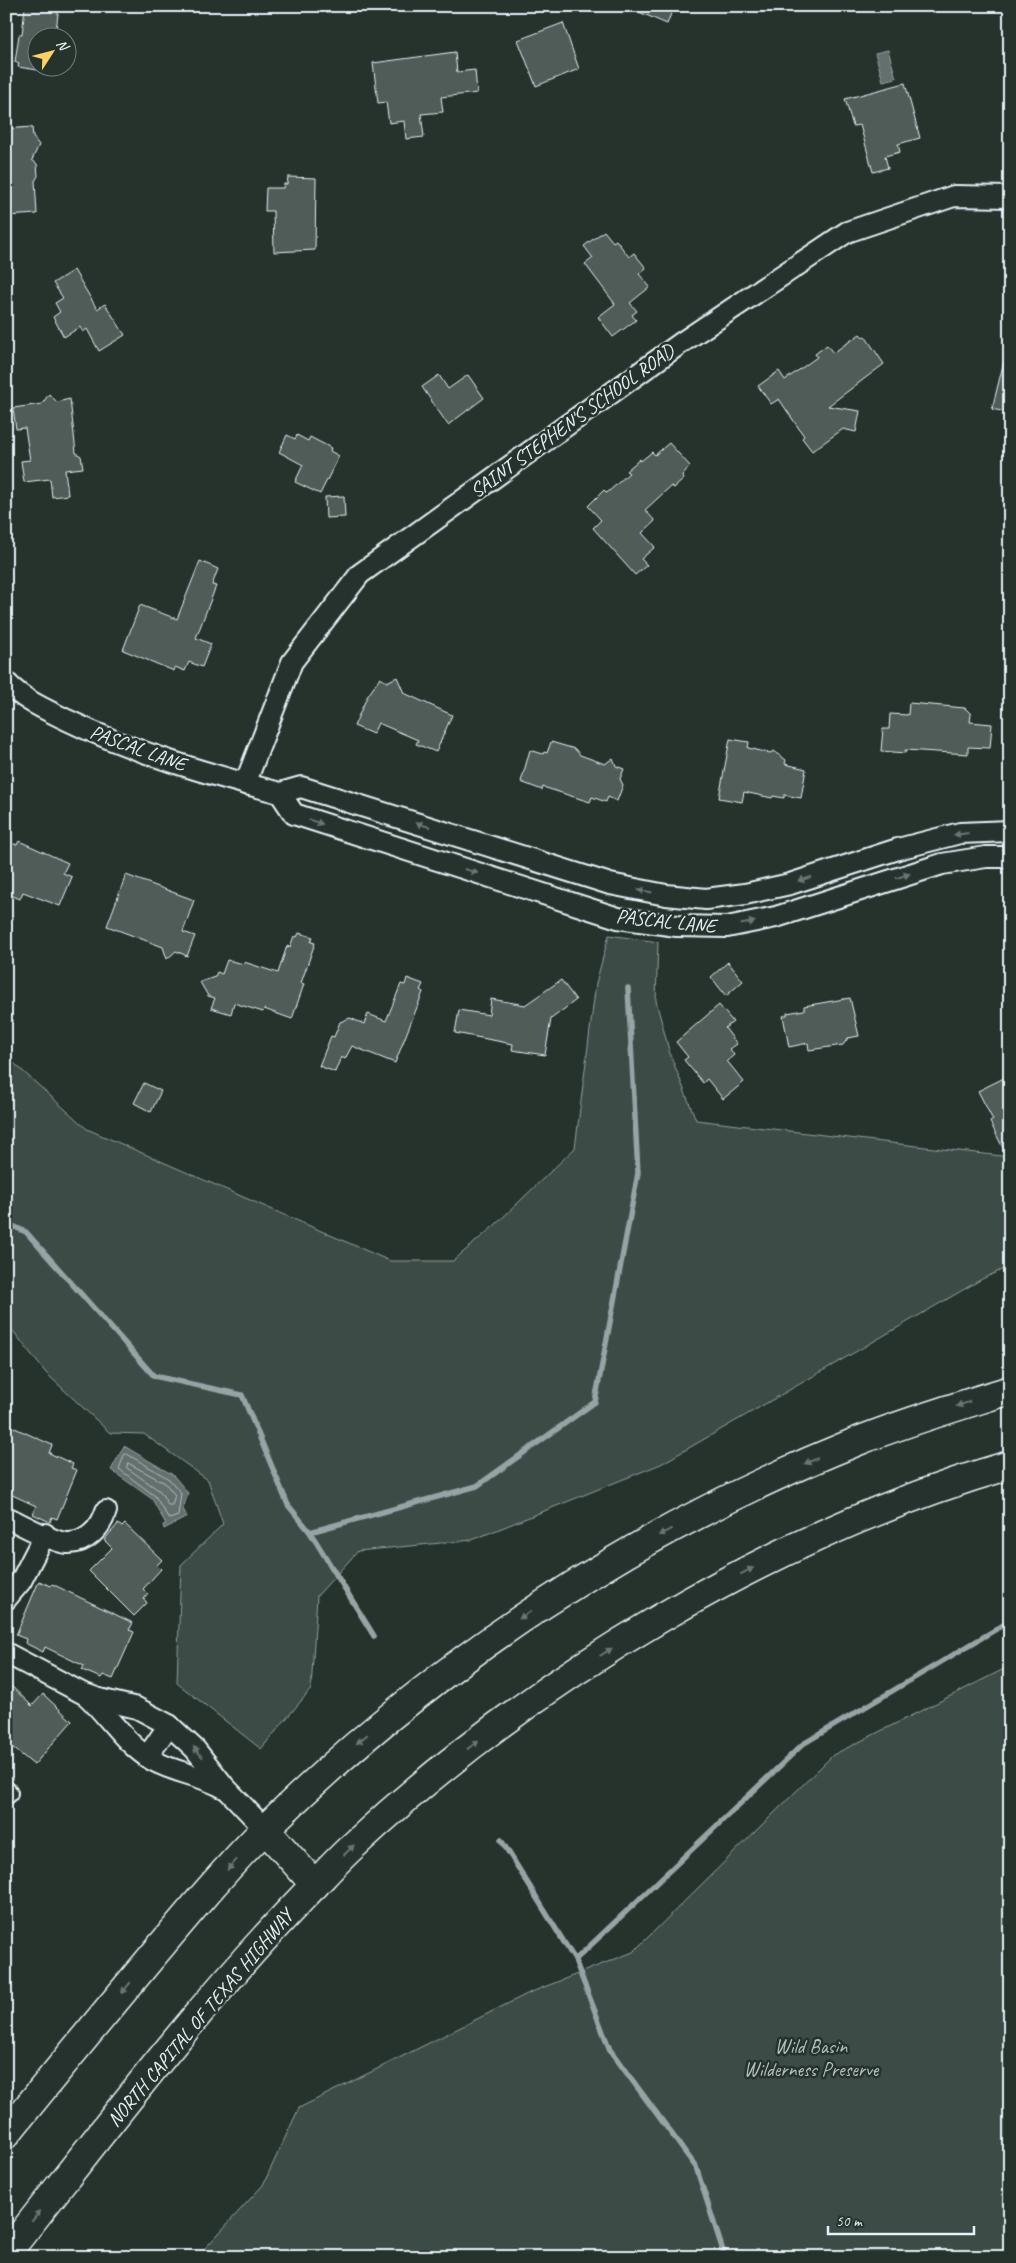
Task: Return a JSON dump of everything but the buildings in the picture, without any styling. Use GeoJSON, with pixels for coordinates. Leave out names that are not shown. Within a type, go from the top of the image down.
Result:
{"type":"FeatureCollection","features":[{"type":"Feature","properties":{"kind":"highway"},"geometry":{"type":"LineString","coordinates":[[6,2134],[184,1918],[265,1829],[354,1746],[412,1697],[524,1616],[586,1576],[704,1512],[803,1464],[906,1423],[1010,1390]]}},
{"type":"Feature","properties":{"kind":"highway","name":"NORTH CAPITAL OF TEXAS HIGHWAY"},"geometry":{"type":"LineString","coordinates":[[6,2254],[167,2051],[240,1964],[351,1848],[422,1784],[513,1715],[602,1654],[718,1586],[781,1553],[914,1498],[1010,1465]]}},
{"type":"Feature","properties":{"kind":"highway"},"geometry":{"type":"LineString","coordinates":[[265,1829],[315,1885]]}},
{"type":"Feature","properties":{"kind":"street","name":"SAINT STEPHEN'S SCHOOL ROAD"},"geometry":{"type":"LineString","coordinates":[[245,784],[292,662],[360,574],[681,343],[847,232],[954,196],[1010,197]]}},
{"type":"Feature","properties":{"kind":"street","name":"PASCAL LANE"},"geometry":{"type":"LineString","coordinates":[[6,682],[18,694],[100,736],[154,756],[280,793],[301,787],[610,884],[666,895],[706,899],[746,894],[790,884],[898,848],[960,833],[1010,832]]}},
{"type":"Feature","properties":{"kind":"street","name":"PASCAL LANE"},"geometry":{"type":"LineString","coordinates":[[280,793],[294,814],[618,918],[677,926],[727,927],[776,917],[942,864],[986,857],[1010,857]]}},
{"type":"Feature","properties":{"kind":"street"},"geometry":{"type":"LineString","coordinates":[[863,860],[868,888]]}},
{"type":"Feature","properties":{"kind":"street"},"geometry":{"type":"LineString","coordinates":[[6,1517],[68,1543],[82,1539],[98,1528],[106,1511]]}},
{"type":"Feature","properties":{"kind":"street"},"geometry":{"type":"LineString","coordinates":[[6,1599],[21,1581],[45,1534]]}},
{"type":"Feature","properties":{"kind":"street"},"geometry":{"type":"LineString","coordinates":[[6,1653],[82,1693],[137,1708],[169,1725],[195,1749],[228,1791],[265,1829]]}},
{"type":"Feature","properties":{"kind":"street"},"geometry":{"type":"LineString","coordinates":[[82,1693],[122,1736],[147,1756],[169,1768],[210,1780],[228,1791]]}},
{"type":"Feature","properties":{"kind":"street"},"geometry":{"type":"LineString","coordinates":[[147,1756],[169,1725]]}},
{"type":"Feature","properties":{"kind":"green space"},"geometry":{"type":"Polygon","coordinates":[[[609,935],[658,942],[656,1001],[670,1054],[696,1120],[1010,1157],[1010,1266],[982,1279],[661,1464],[472,1540],[358,1551],[317,1596],[311,1689],[261,1749],[177,1683],[181,1565],[223,1524],[208,1480],[144,1434],[110,1433],[46,1373],[6,1322],[6,1056],[87,1129],[390,1261],[453,1261],[495,1225],[575,1148],[596,983],[609,935]]]}},
{"type":"Feature","properties":{"kind":"green space","name":"Wild Basin Wilderness Preserve"},"geometry":{"type":"Polygon","coordinates":[[[1010,1666],[1010,2257],[197,2257],[263,2185],[299,2108],[529,1993],[633,1952],[833,1755],[1010,1666]]]}},
{"type":"Feature","properties":{"kind":"water"},"geometry":{"type":"Polygon","coordinates":[[[888,50],[896,78],[883,81],[875,53],[888,50]]]}},
{"type":"Feature","properties":{"kind":"water"},"geometry":{"type":"Polygon","coordinates":[[[124,1446],[173,1475],[188,1493],[183,1509],[187,1517],[164,1529],[163,1525],[166,1524],[152,1499],[111,1470],[124,1446]]]}},
{"type":"Feature","properties":{"kind":"waterway"},"geometry":{"type":"LineString","coordinates":[[310,1532],[477,1486],[595,1402],[638,1173],[628,988]]}},
{"type":"Feature","properties":{"kind":"waterway"},"geometry":{"type":"LineString","coordinates":[[6,1223],[26,1232],[154,1376],[242,1395],[288,1505],[310,1532],[374,1636]]}},
{"type":"Feature","properties":{"kind":"waterway"},"geometry":{"type":"LineString","coordinates":[[725,2257],[696,2167],[610,2050],[575,1960],[803,1744],[1010,1621]]}},
{"type":"Feature","properties":{"kind":"waterway"},"geometry":{"type":"LineString","coordinates":[[501,1840],[575,1960]]}}]}
